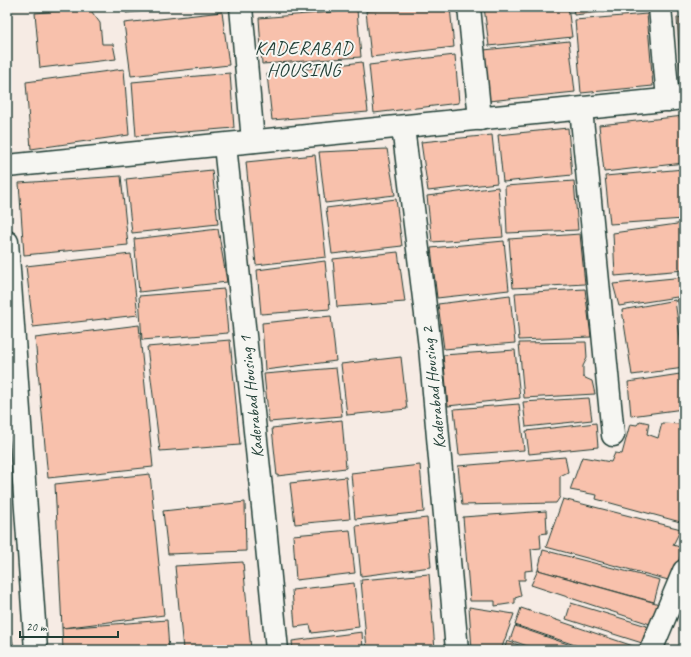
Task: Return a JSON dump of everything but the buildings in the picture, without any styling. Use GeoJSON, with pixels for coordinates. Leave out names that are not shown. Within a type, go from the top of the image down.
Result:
{"type":"FeatureCollection","features":[{"type":"Feature","properties":{"kind":"street"},"geometry":{"type":"LineString","coordinates":[[242,7],[253,142]]}},
{"type":"Feature","properties":{"kind":"street"},"geometry":{"type":"LineString","coordinates":[[469,7],[480,119]]}},
{"type":"Feature","properties":{"kind":"street"},"geometry":{"type":"LineString","coordinates":[[7,166],[676,99],[660,7]]}},
{"type":"Feature","properties":{"kind":"street"},"geometry":{"type":"LineString","coordinates":[[581,109],[613,435]]}},
{"type":"Feature","properties":{"kind":"street","name":"Kaderabad Housing 2"},"geometry":{"type":"LineString","coordinates":[[403,127],[430,347],[457,650]]}},
{"type":"Feature","properties":{"kind":"street","name":"Kaderabad Housing 1"},"geometry":{"type":"LineString","coordinates":[[225,144],[265,526],[276,650]]}},
{"type":"Feature","properties":{"kind":"street"},"geometry":{"type":"LineString","coordinates":[[7,242],[36,650]]}},
{"type":"Feature","properties":{"kind":"street"},"geometry":{"type":"LineString","coordinates":[[651,650],[684,571]]}},
{"type":"Feature","properties":{"kind":"district","name":"KADERABAD HOUSING"},"geometry":{"type":"Point","coordinates":[304,58]}}]}
